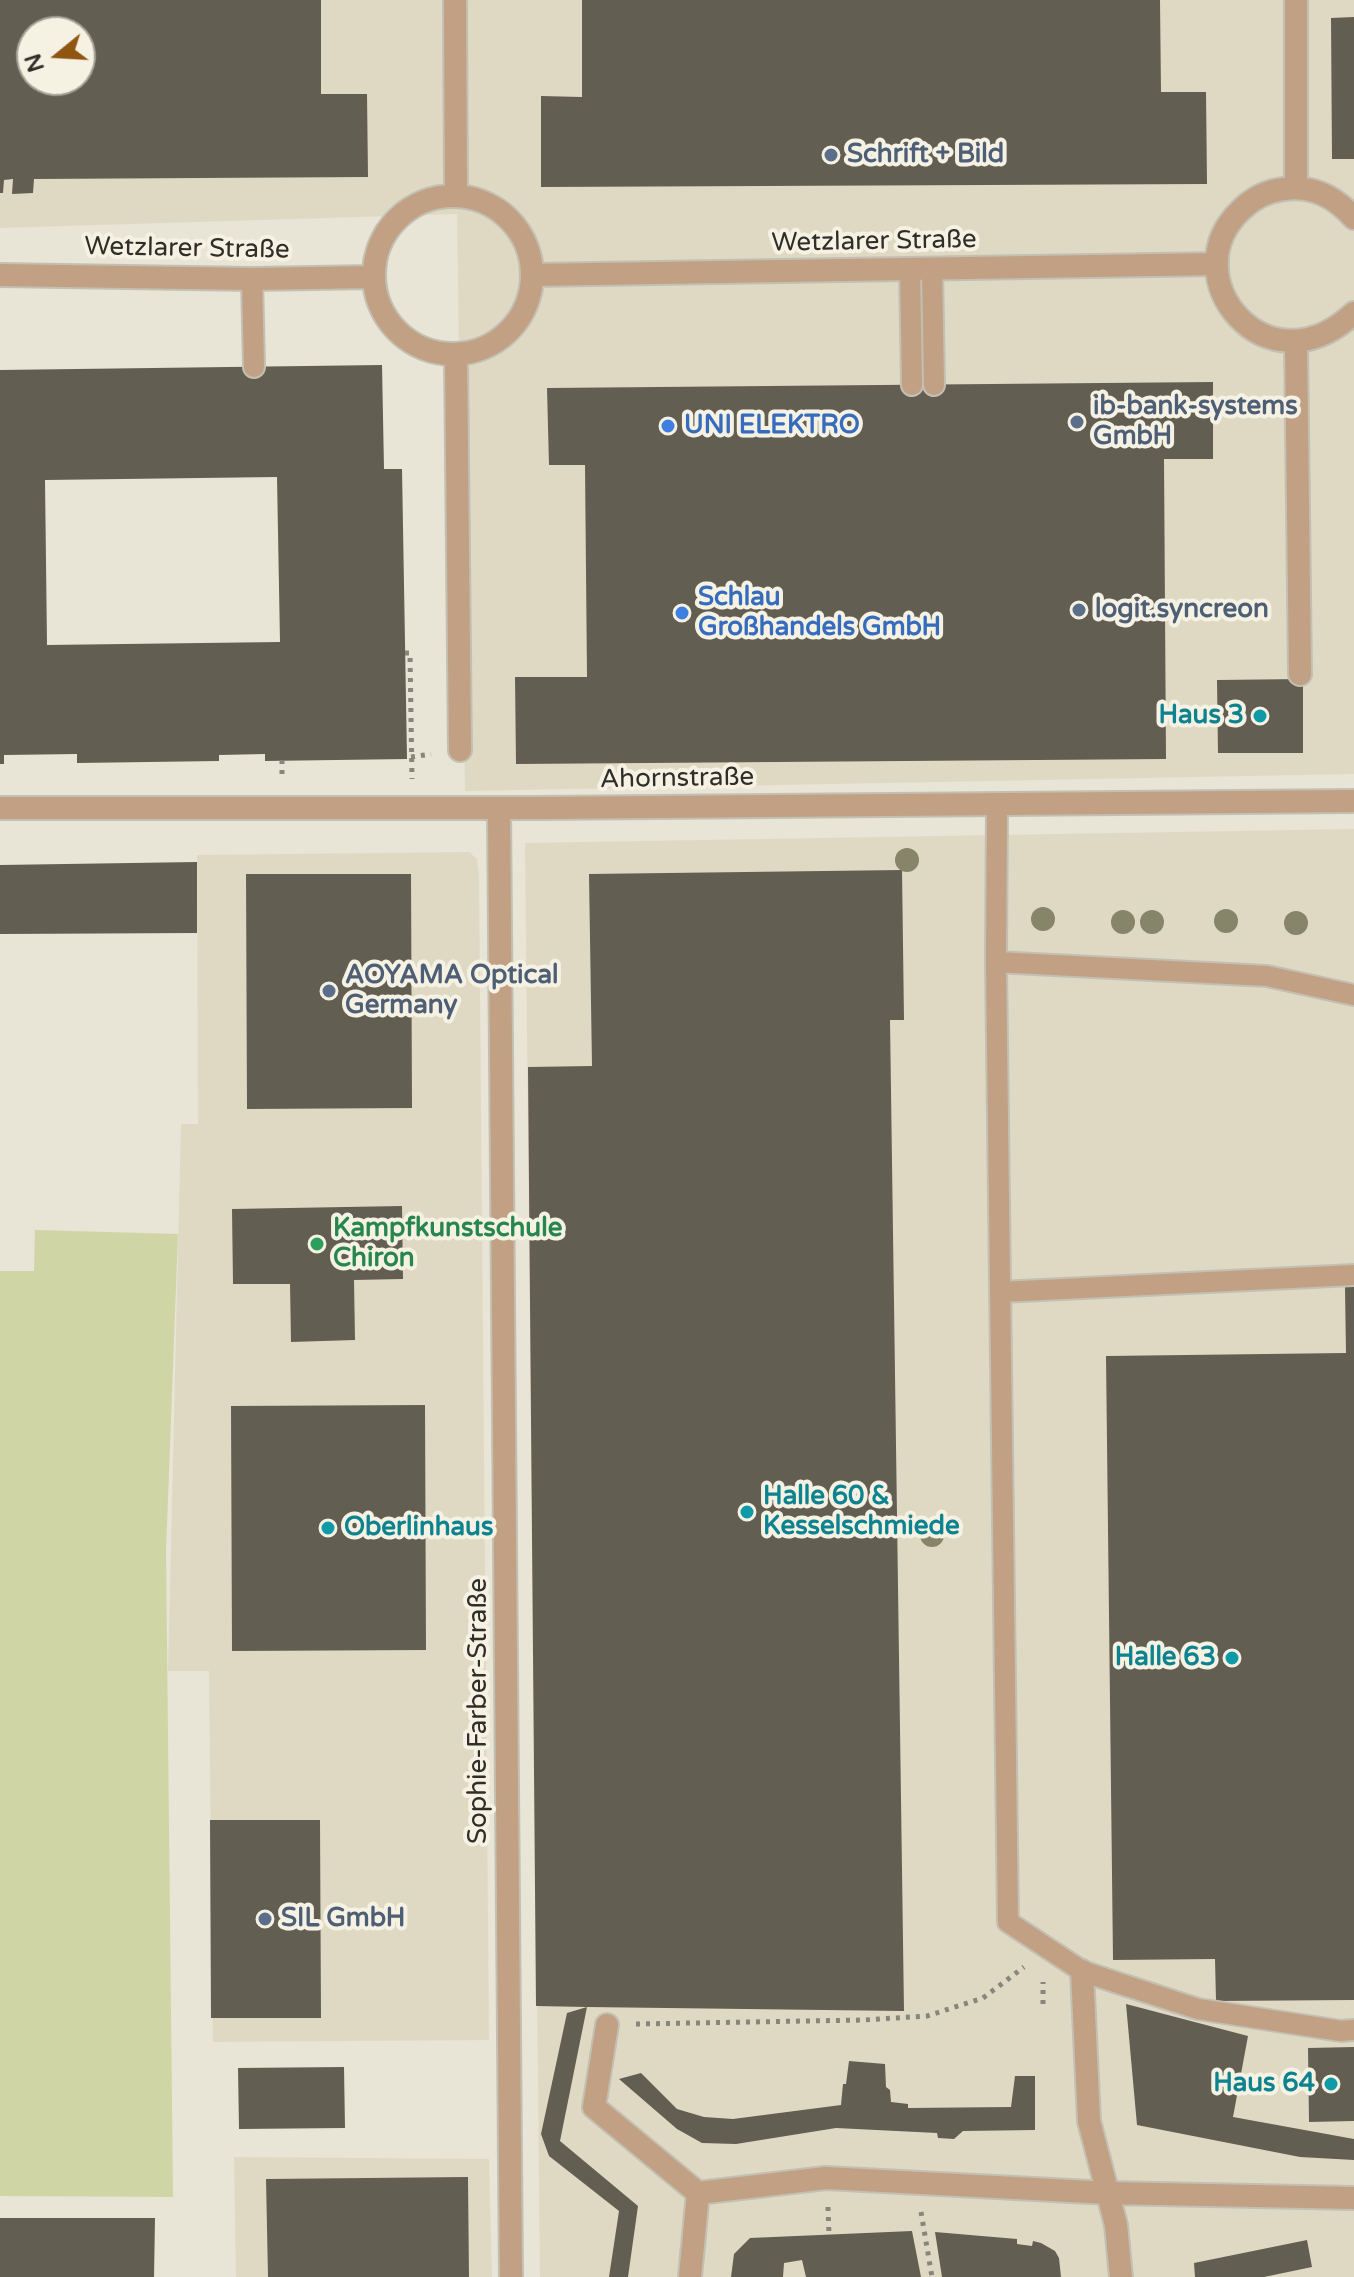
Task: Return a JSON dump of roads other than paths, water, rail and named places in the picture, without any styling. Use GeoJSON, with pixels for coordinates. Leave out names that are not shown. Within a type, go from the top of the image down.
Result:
{"type":"FeatureCollection","features":[{"type":"Feature","properties":{"kind":"street"},"geometry":{"type":"LineString","coordinates":[[455,0],[456,195]]}},
{"type":"Feature","properties":{"kind":"street"},"geometry":{"type":"LineString","coordinates":[[1296,0],[1296,187]]}},
{"type":"Feature","properties":{"kind":"street"},"geometry":{"type":"LineString","coordinates":[[1354,218],[1343,205],[1321,192],[1296,187],[1272,190],[1250,201],[1232,218],[1220,240],[1217,264],[1221,289],[1232,311],[1250,328],[1272,339],[1296,342],[1328,333],[1354,313]]}},
{"type":"Feature","properties":{"kind":"street"},"geometry":{"type":"LineString","coordinates":[[456,195],[480,200],[502,211],[518,229],[529,251],[532,275],[529,299],[518,321],[502,338],[480,350],[456,355],[431,352],[399,333],[377,302],[373,277],[377,251],[388,228],[407,210],[430,198],[456,195]]}},
{"type":"Feature","properties":{"kind":"street","name":"Wetzlarer Straße"},"geometry":{"type":"LineString","coordinates":[[532,275],[1217,264]]}},
{"type":"Feature","properties":{"kind":"street","name":"Wetzlarer Straße"},"geometry":{"type":"LineString","coordinates":[[0,275],[252,279],[373,277]]}},
{"type":"Feature","properties":{"kind":"street"},"geometry":{"type":"LineString","coordinates":[[1296,342],[1300,674]]}},
{"type":"Feature","properties":{"kind":"street"},"geometry":{"type":"LineString","coordinates":[[456,355],[460,750]]}},
{"type":"Feature","properties":{"kind":"street","name":"Ahornstraße"},"geometry":{"type":"LineString","coordinates":[[0,808],[499,808],[1354,801]]}},
{"type":"Feature","properties":{"kind":"street","name":"Sophie-Farber-Straße"},"geometry":{"type":"LineString","coordinates":[[499,808],[511,2277]]}},
{"type":"Feature","properties":{"kind":"street"},"geometry":{"type":"LineString","coordinates":[[1082,1971],[1089,2121],[1109,2193],[1120,2249],[1121,2277]]}},
{"type":"Feature","properties":{"kind":"street"},"geometry":{"type":"LineString","coordinates":[[607,2025],[594,2107],[698,2193],[826,2178],[1109,2193],[1354,2198]]}},
{"type":"Feature","properties":{"kind":"street"},"geometry":{"type":"LineString","coordinates":[[690,2277],[698,2193]]}},
{"type":"Feature","properties":{"kind":"lane"},"geometry":{"type":"LineString","coordinates":[[921,269],[934,385]]}},
{"type":"Feature","properties":{"kind":"lane"},"geometry":{"type":"LineString","coordinates":[[912,385],[921,269]]}},
{"type":"Feature","properties":{"kind":"lane"},"geometry":{"type":"LineString","coordinates":[[252,279],[254,367]]}},
{"type":"Feature","properties":{"kind":"lane"},"geometry":{"type":"LineString","coordinates":[[997,804],[996,962],[1008,1922],[1082,1971],[1198,2009],[1341,2031],[1354,2030]]}},
{"type":"Feature","properties":{"kind":"lane"},"geometry":{"type":"LineString","coordinates":[[996,962],[1267,976],[1354,995]]}},
{"type":"Feature","properties":{"kind":"lane"},"geometry":{"type":"LineString","coordinates":[[1000,1292],[1354,1275]]}},
{"type":"Feature","properties":{"kind":"place","name":"Schrift + Bild"},"geometry":{"type":"Point","coordinates":[831,155]}},
{"type":"Feature","properties":{"kind":"place","name":"ib-bank-systems GmbH"},"geometry":{"type":"Point","coordinates":[1077,422]}},
{"type":"Feature","properties":{"kind":"place","name":"UNI ELEKTRO"},"geometry":{"type":"Point","coordinates":[668,426]}},
{"type":"Feature","properties":{"kind":"place","name":"logit.syncreon"},"geometry":{"type":"Point","coordinates":[1079,610]}},
{"type":"Feature","properties":{"kind":"place","name":"Schlau Großhandels GmbH"},"geometry":{"type":"Point","coordinates":[682,613]}},
{"type":"Feature","properties":{"kind":"place","name":"Haus 3"},"geometry":{"type":"Point","coordinates":[1260,716]}},
{"type":"Feature","properties":{"kind":"place","name":"AOYAMA Optical Germany"},"geometry":{"type":"Point","coordinates":[329,991]}},
{"type":"Feature","properties":{"kind":"place","name":"Kampfkunstschule Chiron"},"geometry":{"type":"Point","coordinates":[317,1244]}},
{"type":"Feature","properties":{"kind":"place","name":"Halle 60 & Kesselschmiede"},"geometry":{"type":"Point","coordinates":[747,1512]}},
{"type":"Feature","properties":{"kind":"place","name":"Oberlinhaus"},"geometry":{"type":"Point","coordinates":[328,1528]}},
{"type":"Feature","properties":{"kind":"place","name":"Halle 63"},"geometry":{"type":"Point","coordinates":[1232,1658]}},
{"type":"Feature","properties":{"kind":"place","name":"SIL GmbH"},"geometry":{"type":"Point","coordinates":[265,1919]}},
{"type":"Feature","properties":{"kind":"place","name":"Haus 64"},"geometry":{"type":"Point","coordinates":[1331,2084]}}]}
